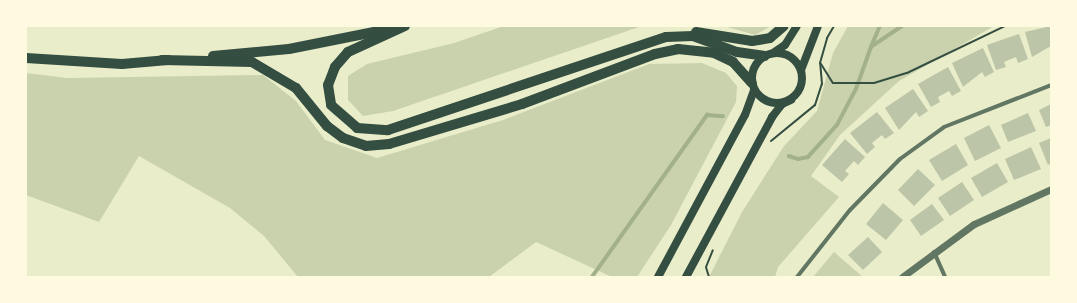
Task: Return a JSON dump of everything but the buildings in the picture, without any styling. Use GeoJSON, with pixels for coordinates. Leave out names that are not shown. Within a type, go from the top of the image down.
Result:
{"type":"FeatureCollection","features":[{"type":"Feature","properties":{"kind":"highway"},"geometry":{"type":"LineString","coordinates":[[404,26],[348,52],[335,66],[328,85],[331,105],[357,128],[388,130],[666,37],[682,33],[708,33],[752,41],[770,38],[784,26]]}},
{"type":"Feature","properties":{"kind":"highway"},"geometry":{"type":"LineString","coordinates":[[26,58],[122,64],[289,49],[404,26]]}},
{"type":"Feature","properties":{"kind":"highway"},"geometry":{"type":"LineString","coordinates":[[666,37],[692,36],[738,52],[769,55]]}},
{"type":"Feature","properties":{"kind":"highway"},"geometry":{"type":"LineString","coordinates":[[162,60],[252,62],[296,88],[327,126],[343,138],[366,146],[389,144],[522,104],[655,54],[678,49],[714,53],[733,62],[753,86]]}},
{"type":"Feature","properties":{"kind":"main road"},"geometry":{"type":"LineString","coordinates":[[658,277],[745,115],[753,86],[754,68],[769,55],[785,45],[798,26]]}},
{"type":"Feature","properties":{"kind":"main road"},"geometry":{"type":"LineString","coordinates":[[686,277],[772,117],[782,104],[791,100],[801,87],[801,70],[818,26]]}},
{"type":"Feature","properties":{"kind":"main road"},"geometry":{"type":"LineString","coordinates":[[769,55],[793,58],[801,70]]}},
{"type":"Feature","properties":{"kind":"main road"},"geometry":{"type":"LineString","coordinates":[[753,86],[763,99],[774,104],[791,100]]}},
{"type":"Feature","properties":{"kind":"street"},"geometry":{"type":"LineString","coordinates":[[797,277],[850,210],[900,159],[944,126],[990,106],[1051,85]]}},
{"type":"Feature","properties":{"kind":"street"},"geometry":{"type":"LineString","coordinates":[[902,277],[974,224],[1051,189]]}},
{"type":"Feature","properties":{"kind":"street"},"geometry":{"type":"LineString","coordinates":[[934,252],[945,277]]}},
{"type":"Feature","properties":{"kind":"path"},"geometry":{"type":"LineString","coordinates":[[766,144],[815,105],[822,84],[820,63],[826,38],[834,26]]}},
{"type":"Feature","properties":{"kind":"path"},"geometry":{"type":"LineString","coordinates":[[820,63],[833,83],[874,83],[907,73],[1005,26]]}},
{"type":"Feature","properties":{"kind":"path"},"geometry":{"type":"LineString","coordinates":[[709,277],[706,267],[715,245]]}},
{"type":"Feature","properties":{"kind":"green space"},"geometry":{"type":"Polygon","coordinates":[[[504,26],[642,26],[393,111],[363,116],[348,100],[348,76],[367,64],[454,43],[504,26]]]}},
{"type":"Feature","properties":{"kind":"green space"},"geometry":{"type":"Polygon","coordinates":[[[724,26],[771,26],[755,35],[724,26]]]}},
{"type":"Feature","properties":{"kind":"green space"},"geometry":{"type":"Polygon","coordinates":[[[848,26],[994,26],[899,81],[840,135],[811,176],[839,197],[778,267],[775,277],[709,277],[742,212],[784,146],[817,111],[833,53],[848,26]]]}},
{"type":"Feature","properties":{"kind":"green space"},"geometry":{"type":"Polygon","coordinates":[[[702,63],[726,73],[737,86],[736,102],[671,225],[637,277],[612,277],[536,242],[489,277],[298,277],[264,236],[230,208],[139,156],[99,222],[26,195],[26,73],[67,78],[263,75],[296,101],[325,140],[377,158],[503,120],[649,64],[702,63]]]}},
{"type":"Feature","properties":{"kind":"green space"},"geometry":{"type":"Polygon","coordinates":[[[834,252],[863,277],[813,277],[834,252]]]}},
{"type":"Feature","properties":{"kind":"waterway"},"geometry":{"type":"LineString","coordinates":[[871,47],[880,26]]}},
{"type":"Feature","properties":{"kind":"waterway"},"geometry":{"type":"LineString","coordinates":[[789,156],[798,159],[808,157],[837,125],[856,89],[871,47],[902,26]]}},
{"type":"Feature","properties":{"kind":"waterway"},"geometry":{"type":"LineString","coordinates":[[592,277],[707,115],[723,116]]}}]}
